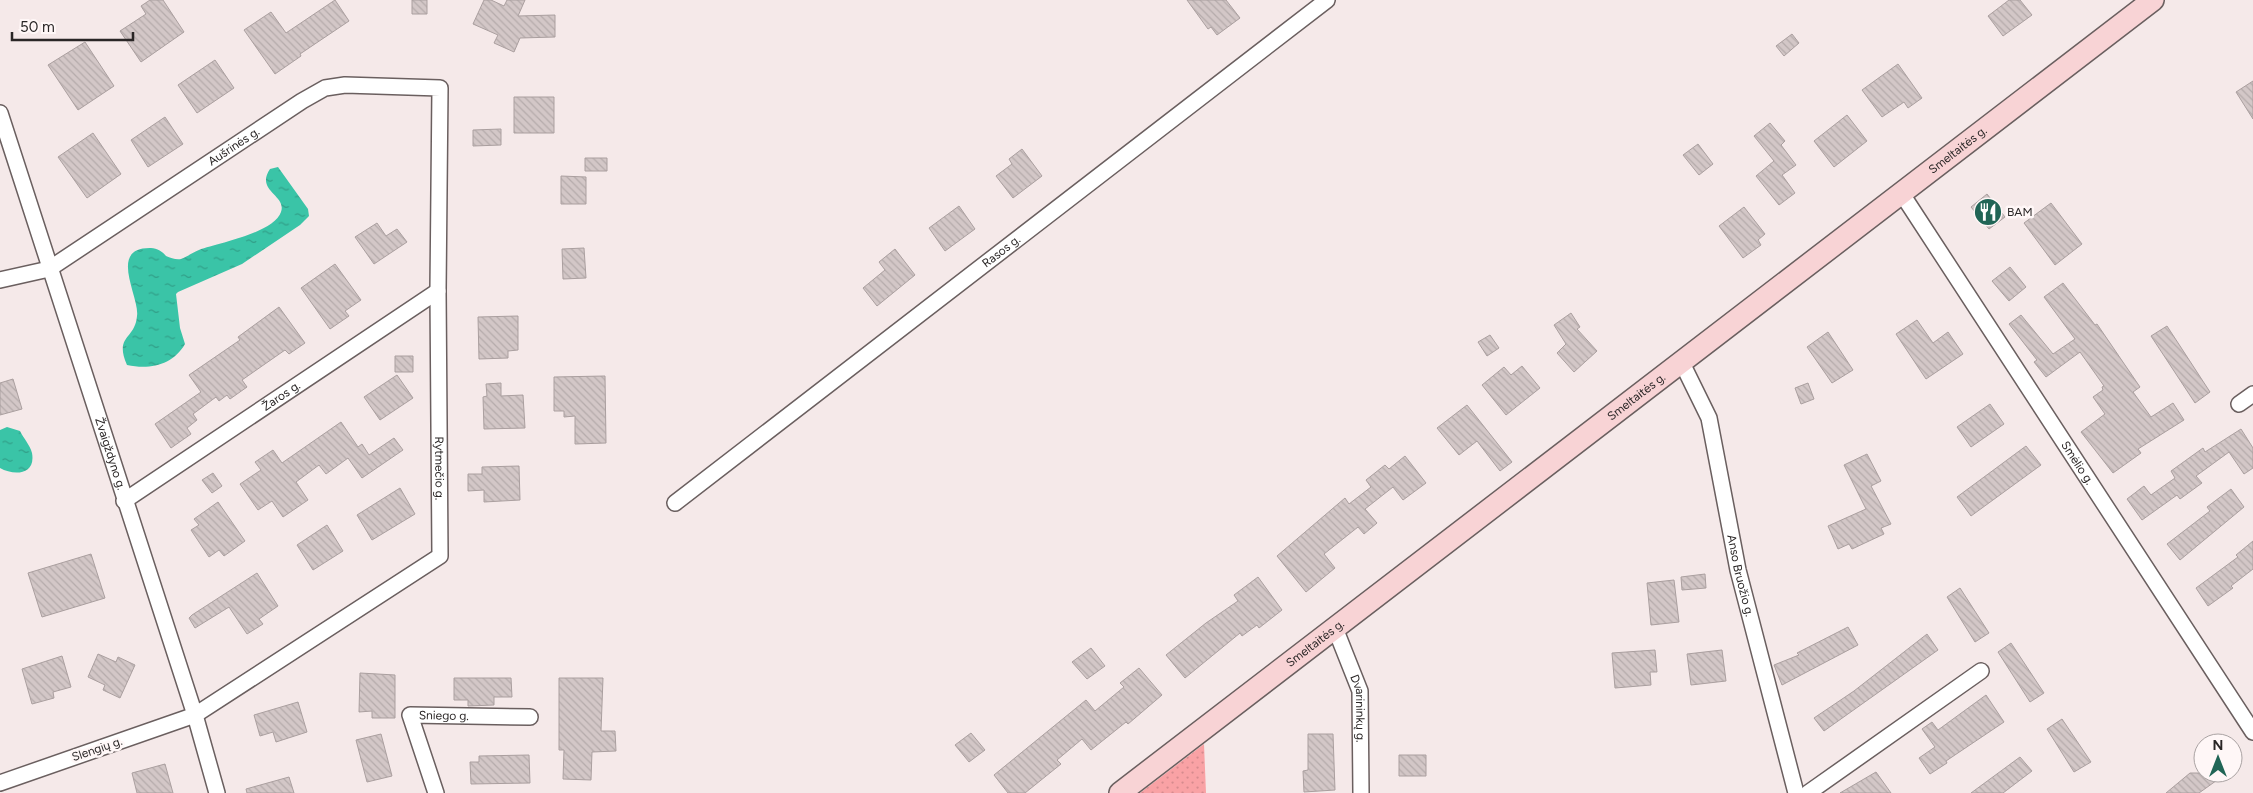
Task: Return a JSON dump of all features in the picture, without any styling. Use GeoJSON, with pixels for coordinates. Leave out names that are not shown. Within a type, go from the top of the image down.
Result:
{"type":"FeatureCollection","features":[{"type":"Feature","properties":{"kind":"main road","name":"Smeltaitės g."},"geometry":{"type":"LineString","coordinates":[[1120,793],[2153,0]]}},
{"type":"Feature","properties":{"kind":"street","name":"Rasos g."},"geometry":{"type":"LineString","coordinates":[[675,503],[1327,0]]}},
{"type":"Feature","properties":{"kind":"street","name":"Aušrinės g."},"geometry":{"type":"LineString","coordinates":[[49,270],[294,106],[325,88],[345,85],[440,88]]}},
{"type":"Feature","properties":{"kind":"street","name":"Rytmečio g."},"geometry":{"type":"LineString","coordinates":[[195,715],[440,556],[438,292],[440,88]]}},
{"type":"Feature","properties":{"kind":"street","name":"Žvaigždyno g."},"geometry":{"type":"LineString","coordinates":[[0,113],[49,270],[195,715],[217,793]]}},
{"type":"Feature","properties":{"kind":"street","name":"Smėlio g."},"geometry":{"type":"LineString","coordinates":[[1902,194],[2253,732]]}},
{"type":"Feature","properties":{"kind":"street"},"geometry":{"type":"LineString","coordinates":[[0,280],[49,270]]}},
{"type":"Feature","properties":{"kind":"street","name":"Žaros g."},"geometry":{"type":"LineString","coordinates":[[124,501],[438,292]]}},
{"type":"Feature","properties":{"kind":"street","name":"Anso Bruožio g."},"geometry":{"type":"LineString","coordinates":[[1682,363],[1709,418],[1738,570],[1796,793]]}},
{"type":"Feature","properties":{"kind":"street"},"geometry":{"type":"LineString","coordinates":[[2239,404],[2253,394]]}},
{"type":"Feature","properties":{"kind":"street","name":"Dvarininkų g."},"geometry":{"type":"LineString","coordinates":[[1335,628],[1360,691],[1361,793]]}},
{"type":"Feature","properties":{"kind":"street"},"geometry":{"type":"LineString","coordinates":[[1808,793],[1981,670]]}},
{"type":"Feature","properties":{"kind":"street","name":"Sniego g."},"geometry":{"type":"LineString","coordinates":[[436,793],[410,714],[530,717]]}},
{"type":"Feature","properties":{"kind":"street","name":"Slengių g."},"geometry":{"type":"LineString","coordinates":[[0,783],[195,715]]}},
{"type":"Feature","properties":{"kind":"shaded area"},"geometry":{"type":"Polygon","coordinates":[[[1204,744],[1206,793],[1140,793],[1204,744]]]}},
{"type":"Feature","properties":{"kind":"water"},"geometry":{"type":"Polygon","coordinates":[[[278,167],[308,209],[309,216],[300,225],[242,264],[178,292],[176,294],[180,328],[185,344],[174,357],[160,364],[144,367],[127,365],[123,348],[124,343],[133,330],[137,316],[128,264],[131,256],[138,250],[151,248],[160,250],[166,256],[181,259],[199,250],[244,236],[268,226],[281,212],[282,206],[280,201],[266,183],[266,176],[270,169],[278,167]]]}},
{"type":"Feature","properties":{"kind":"water"},"geometry":{"type":"Polygon","coordinates":[[[7,427],[20,431],[31,450],[31,466],[23,472],[11,472],[0,468],[0,430],[7,427]]]}},
{"type":"Feature","properties":{"kind":"building"},"geometry":{"type":"Polygon","coordinates":[[[150,0],[163,0],[184,32],[141,62],[120,31],[146,14],[141,6],[150,0]]]}},
{"type":"Feature","properties":{"kind":"building"},"geometry":{"type":"Polygon","coordinates":[[[335,0],[349,21],[300,54],[301,56],[275,74],[244,30],[271,12],[286,33],[335,0]]]}},
{"type":"Feature","properties":{"kind":"building"},"geometry":{"type":"Polygon","coordinates":[[[412,0],[427,0],[427,14],[412,14],[412,0]]]}},
{"type":"Feature","properties":{"kind":"building"},"geometry":{"type":"Polygon","coordinates":[[[484,0],[491,0],[504,6],[507,0],[525,0],[518,16],[555,15],[555,37],[520,38],[514,52],[494,43],[498,35],[473,24],[484,0]]]}},
{"type":"Feature","properties":{"kind":"building"},"geometry":{"type":"Polygon","coordinates":[[[1187,0],[1226,0],[1240,18],[1217,35],[1211,27],[1208,29],[1187,0]]]}},
{"type":"Feature","properties":{"kind":"building"},"geometry":{"type":"Polygon","coordinates":[[[2009,0],[2020,0],[2032,15],[2003,36],[1988,16],[2009,0]]]}},
{"type":"Feature","properties":{"kind":"building"},"geometry":{"type":"Polygon","coordinates":[[[1792,34],[1799,43],[1784,56],[1776,46],[1792,34]]]}},
{"type":"Feature","properties":{"kind":"building"},"geometry":{"type":"Polygon","coordinates":[[[85,42],[114,86],[78,110],[48,65],[85,42]]]}},
{"type":"Feature","properties":{"kind":"building"},"geometry":{"type":"Polygon","coordinates":[[[215,60],[234,88],[197,113],[178,85],[215,60]]]}},
{"type":"Feature","properties":{"kind":"building"},"geometry":{"type":"Polygon","coordinates":[[[1898,64],[1922,98],[1908,108],[1904,102],[1882,117],[1862,90],[1898,64]]]}},
{"type":"Feature","properties":{"kind":"building"},"geometry":{"type":"Polygon","coordinates":[[[2253,81],[2253,119],[2236,92],[2253,81]]]}},
{"type":"Feature","properties":{"kind":"building"},"geometry":{"type":"Polygon","coordinates":[[[514,97],[554,97],[554,133],[514,133],[514,97]]]}},
{"type":"Feature","properties":{"kind":"building"},"geometry":{"type":"Polygon","coordinates":[[[1847,115],[1867,141],[1834,167],[1814,141],[1847,115]]]}},
{"type":"Feature","properties":{"kind":"building"},"geometry":{"type":"Polygon","coordinates":[[[165,117],[183,144],[148,167],[131,140],[165,117]]]}},
{"type":"Feature","properties":{"kind":"building"},"geometry":{"type":"Polygon","coordinates":[[[1770,123],[1785,141],[1781,145],[1796,165],[1782,175],[1795,193],[1779,205],[1756,176],[1774,161],[1754,136],[1770,123]]]}},
{"type":"Feature","properties":{"kind":"building"},"geometry":{"type":"Polygon","coordinates":[[[501,129],[501,145],[473,146],[473,130],[501,129]]]}},
{"type":"Feature","properties":{"kind":"building"},"geometry":{"type":"Polygon","coordinates":[[[93,133],[121,174],[87,198],[58,157],[93,133]]]}},
{"type":"Feature","properties":{"kind":"building"},"geometry":{"type":"Polygon","coordinates":[[[1698,144],[1713,164],[1699,175],[1683,155],[1698,144]]]}},
{"type":"Feature","properties":{"kind":"building"},"geometry":{"type":"Polygon","coordinates":[[[1022,149],[1042,176],[1013,198],[996,176],[1012,164],[1009,159],[1022,149]]]}},
{"type":"Feature","properties":{"kind":"building"},"geometry":{"type":"Polygon","coordinates":[[[585,158],[607,158],[607,171],[585,171],[585,158]]]}},
{"type":"Feature","properties":{"kind":"building"},"geometry":{"type":"Polygon","coordinates":[[[561,176],[586,177],[586,204],[561,204],[561,176]]]}},
{"type":"Feature","properties":{"kind":"building","name":"BAM"},"geometry":{"type":"Polygon","coordinates":[[[1987,194],[2005,217],[1989,229],[1971,207],[1987,194]]]}},
{"type":"Feature","properties":{"kind":"building"},"geometry":{"type":"Polygon","coordinates":[[[2051,203],[2082,244],[2055,265],[2024,223],[2051,203]]]}},
{"type":"Feature","properties":{"kind":"building"},"geometry":{"type":"Polygon","coordinates":[[[959,206],[975,229],[945,251],[929,228],[959,206]]]}},
{"type":"Feature","properties":{"kind":"building"},"geometry":{"type":"Polygon","coordinates":[[[1744,207],[1765,234],[1758,240],[1761,245],[1743,258],[1719,226],[1744,207]]]}},
{"type":"Feature","properties":{"kind":"building"},"geometry":{"type":"Polygon","coordinates":[[[377,223],[386,236],[397,229],[407,242],[374,264],[355,237],[377,223]]]}},
{"type":"Feature","properties":{"kind":"building"},"geometry":{"type":"Polygon","coordinates":[[[584,248],[586,278],[563,279],[562,249],[584,248]]]}},
{"type":"Feature","properties":{"kind":"building"},"geometry":{"type":"Polygon","coordinates":[[[895,249],[915,275],[877,306],[863,288],[885,270],[879,262],[895,249]]]}},
{"type":"Feature","properties":{"kind":"building"},"geometry":{"type":"Polygon","coordinates":[[[335,264],[361,300],[345,311],[349,316],[330,329],[301,288],[335,264]]]}},
{"type":"Feature","properties":{"kind":"building"},"geometry":{"type":"Polygon","coordinates":[[[2010,267],[2026,287],[2009,301],[1992,281],[2010,267]]]}},
{"type":"Feature","properties":{"kind":"building"},"geometry":{"type":"Polygon","coordinates":[[[2063,283],[2095,325],[2097,324],[2140,387],[2133,392],[2151,417],[2173,403],[2184,420],[2138,449],[2141,453],[2113,473],[2081,432],[2105,414],[2093,397],[2103,390],[2102,387],[2104,386],[2080,352],[2046,377],[2034,362],[2037,360],[2009,324],[2021,315],[2053,354],[2075,339],[2044,297],[2063,283]]]}},
{"type":"Feature","properties":{"kind":"building"},"geometry":{"type":"Polygon","coordinates":[[[279,307],[305,343],[289,354],[285,350],[242,380],[247,387],[230,399],[227,395],[219,401],[216,397],[193,414],[197,420],[187,428],[191,434],[171,448],[155,424],[201,392],[189,375],[240,340],[238,337],[279,307]]]}},
{"type":"Feature","properties":{"kind":"building"},"geometry":{"type":"Polygon","coordinates":[[[1571,313],[1580,327],[1577,329],[1597,351],[1574,372],[1557,353],[1566,344],[1554,325],[1571,313]]]}},
{"type":"Feature","properties":{"kind":"building"},"geometry":{"type":"Polygon","coordinates":[[[518,316],[518,350],[508,351],[508,358],[479,359],[478,317],[518,316]]]}},
{"type":"Feature","properties":{"kind":"building"},"geometry":{"type":"Polygon","coordinates":[[[1917,320],[1933,343],[1948,332],[1963,354],[1926,379],[1896,334],[1917,320]]]}},
{"type":"Feature","properties":{"kind":"building"},"geometry":{"type":"Polygon","coordinates":[[[2167,326],[2210,392],[2195,403],[2151,336],[2167,326]]]}},
{"type":"Feature","properties":{"kind":"building"},"geometry":{"type":"Polygon","coordinates":[[[1828,332],[1853,370],[1832,383],[1807,347],[1828,332]]]}},
{"type":"Feature","properties":{"kind":"building"},"geometry":{"type":"Polygon","coordinates":[[[1490,335],[1499,348],[1487,356],[1478,342],[1490,335]]]}},
{"type":"Feature","properties":{"kind":"building"},"geometry":{"type":"Polygon","coordinates":[[[395,356],[413,356],[413,372],[395,372],[395,356]]]}},
{"type":"Feature","properties":{"kind":"building"},"geometry":{"type":"Polygon","coordinates":[[[1522,366],[1540,388],[1506,415],[1482,385],[1504,367],[1511,375],[1522,366]]]}},
{"type":"Feature","properties":{"kind":"building"},"geometry":{"type":"Polygon","coordinates":[[[397,375],[413,398],[380,420],[364,397],[397,375]]]}},
{"type":"Feature","properties":{"kind":"building"},"geometry":{"type":"Polygon","coordinates":[[[605,376],[606,443],[575,444],[575,416],[564,417],[564,411],[554,411],[554,377],[605,376]]]}},
{"type":"Feature","properties":{"kind":"building"},"geometry":{"type":"Polygon","coordinates":[[[13,379],[22,409],[0,415],[0,383],[13,379]]]}},
{"type":"Feature","properties":{"kind":"building"},"geometry":{"type":"Polygon","coordinates":[[[501,383],[501,396],[523,395],[525,428],[484,429],[483,397],[487,396],[486,384],[501,383]]]}},
{"type":"Feature","properties":{"kind":"building"},"geometry":{"type":"Polygon","coordinates":[[[1808,383],[1814,399],[1801,404],[1795,388],[1808,383]]]}},
{"type":"Feature","properties":{"kind":"building"},"geometry":{"type":"Polygon","coordinates":[[[1990,404],[2004,424],[1971,447],[1957,427],[1990,404]]]}},
{"type":"Feature","properties":{"kind":"building"},"geometry":{"type":"Polygon","coordinates":[[[1467,405],[1512,462],[1500,471],[1477,441],[1459,455],[1437,428],[1467,405]]]}},
{"type":"Feature","properties":{"kind":"building"},"geometry":{"type":"Polygon","coordinates":[[[341,422],[358,447],[362,444],[369,455],[394,438],[403,450],[362,478],[348,458],[326,474],[319,465],[296,482],[308,500],[283,517],[272,501],[258,510],[240,484],[261,470],[255,462],[273,450],[282,463],[341,422]]]}},
{"type":"Feature","properties":{"kind":"building"},"geometry":{"type":"Polygon","coordinates":[[[2241,429],[2253,448],[2253,468],[2244,474],[2229,452],[2196,476],[2202,483],[2180,499],[2177,495],[2142,520],[2127,499],[2144,486],[2151,495],[2175,478],[2171,471],[2203,448],[2205,452],[2241,429]]]}},
{"type":"Feature","properties":{"kind":"building"},"geometry":{"type":"Polygon","coordinates":[[[2026,446],[2041,465],[1971,516],[1957,497],[2026,446]]]}},
{"type":"Feature","properties":{"kind":"building"},"geometry":{"type":"Polygon","coordinates":[[[1867,454],[1881,481],[1871,486],[1891,524],[1881,528],[1884,534],[1852,549],[1849,544],[1838,549],[1828,526],[1866,509],[1844,465],[1867,454]]]}},
{"type":"Feature","properties":{"kind":"building"},"geometry":{"type":"Polygon","coordinates":[[[1405,456],[1426,483],[1403,500],[1393,487],[1365,509],[1377,523],[1364,534],[1358,527],[1324,554],[1335,568],[1306,592],[1277,556],[1345,498],[1349,504],[1371,487],[1366,480],[1385,465],[1389,469],[1405,456]]]}},
{"type":"Feature","properties":{"kind":"building"},"geometry":{"type":"Polygon","coordinates":[[[519,466],[520,500],[484,502],[484,490],[468,491],[468,474],[482,474],[482,467],[519,466]]]}},
{"type":"Feature","properties":{"kind":"building"},"geometry":{"type":"Polygon","coordinates":[[[213,473],[222,486],[212,493],[202,480],[213,473]]]}},
{"type":"Feature","properties":{"kind":"building"},"geometry":{"type":"Polygon","coordinates":[[[400,488],[415,514],[372,540],[357,515],[400,488]]]}},
{"type":"Feature","properties":{"kind":"building"},"geometry":{"type":"Polygon","coordinates":[[[2231,489],[2244,507],[2180,560],[2167,544],[2210,511],[2207,507],[2231,489]]]}},
{"type":"Feature","properties":{"kind":"building"},"geometry":{"type":"Polygon","coordinates":[[[218,502],[245,541],[224,556],[219,550],[209,557],[191,530],[199,525],[194,519],[218,502]]]}},
{"type":"Feature","properties":{"kind":"building"},"geometry":{"type":"Polygon","coordinates":[[[327,525],[343,551],[313,570],[297,545],[327,525]]]}},
{"type":"Feature","properties":{"kind":"building"},"geometry":{"type":"Polygon","coordinates":[[[2253,541],[2253,569],[2231,586],[2233,588],[2208,606],[2196,588],[2238,557],[2236,555],[2253,541]]]}},
{"type":"Feature","properties":{"kind":"building"},"geometry":{"type":"Polygon","coordinates":[[[91,554],[105,598],[42,617],[28,573],[91,554]]]}},
{"type":"Feature","properties":{"kind":"building"},"geometry":{"type":"Polygon","coordinates":[[[257,573],[278,606],[259,619],[263,624],[247,634],[229,607],[195,628],[189,618],[192,615],[257,573]]]}},
{"type":"Feature","properties":{"kind":"building"},"geometry":{"type":"Polygon","coordinates":[[[1705,574],[1706,588],[1682,590],[1681,577],[1705,574]]]}},
{"type":"Feature","properties":{"kind":"building"},"geometry":{"type":"Polygon","coordinates":[[[1258,577],[1282,610],[1259,628],[1257,625],[1242,636],[1240,633],[1185,678],[1166,655],[1206,623],[1238,601],[1234,595],[1258,577]]]}},
{"type":"Feature","properties":{"kind":"building"},"geometry":{"type":"Polygon","coordinates":[[[1674,580],[1679,622],[1651,625],[1647,583],[1674,580]]]}},
{"type":"Feature","properties":{"kind":"building"},"geometry":{"type":"Polygon","coordinates":[[[1960,588],[1989,633],[1975,642],[1947,597],[1960,588]]]}},
{"type":"Feature","properties":{"kind":"building"},"geometry":{"type":"Polygon","coordinates":[[[1848,627],[1858,645],[1782,685],[1774,665],[1799,655],[1797,653],[1848,627]]]}},
{"type":"Feature","properties":{"kind":"building"},"geometry":{"type":"Polygon","coordinates":[[[1927,634],[1938,650],[1824,731],[1814,718],[1854,691],[1927,634]]]}},
{"type":"Feature","properties":{"kind":"building"},"geometry":{"type":"Polygon","coordinates":[[[2011,643],[2044,693],[2030,702],[1998,652],[2011,643]]]}},
{"type":"Feature","properties":{"kind":"building"},"geometry":{"type":"Polygon","coordinates":[[[1091,648],[1105,666],[1087,679],[1072,662],[1091,648]]]}},
{"type":"Feature","properties":{"kind":"building"},"geometry":{"type":"Polygon","coordinates":[[[1655,650],[1657,672],[1650,672],[1651,685],[1615,688],[1612,653],[1655,650]]]}},
{"type":"Feature","properties":{"kind":"building"},"geometry":{"type":"Polygon","coordinates":[[[1722,650],[1726,681],[1691,685],[1687,654],[1722,650]]]}},
{"type":"Feature","properties":{"kind":"building"},"geometry":{"type":"Polygon","coordinates":[[[98,654],[116,662],[118,657],[135,665],[120,698],[103,690],[105,685],[88,677],[98,654]]]}},
{"type":"Feature","properties":{"kind":"building"},"geometry":{"type":"Polygon","coordinates":[[[62,656],[71,687],[53,692],[54,698],[32,704],[22,669],[62,656]]]}},
{"type":"Feature","properties":{"kind":"building"},"geometry":{"type":"Polygon","coordinates":[[[1139,668],[1162,695],[1128,724],[1126,722],[1091,750],[1082,739],[1057,760],[1061,764],[1025,793],[1008,793],[994,775],[1086,700],[1095,711],[1124,687],[1120,683],[1139,668]]]}},
{"type":"Feature","properties":{"kind":"building"},"geometry":{"type":"Polygon","coordinates":[[[360,673],[395,675],[395,718],[372,718],[372,711],[359,712],[360,673]]]}},
{"type":"Feature","properties":{"kind":"building"},"geometry":{"type":"Polygon","coordinates":[[[454,678],[511,678],[512,697],[494,697],[494,705],[468,706],[468,700],[454,700],[454,678]]]}},
{"type":"Feature","properties":{"kind":"building"},"geometry":{"type":"Polygon","coordinates":[[[559,678],[603,678],[601,731],[615,731],[616,751],[592,752],[591,780],[563,779],[564,750],[559,750],[559,678]]]}},
{"type":"Feature","properties":{"kind":"building"},"geometry":{"type":"Polygon","coordinates":[[[1986,695],[2004,722],[1930,774],[1919,758],[1935,747],[1922,729],[1932,722],[1938,730],[1986,695]]]}},
{"type":"Feature","properties":{"kind":"building"},"geometry":{"type":"Polygon","coordinates":[[[298,702],[307,732],[276,742],[273,732],[260,736],[254,715],[298,702]]]}},
{"type":"Feature","properties":{"kind":"building"},"geometry":{"type":"Polygon","coordinates":[[[2062,719],[2091,762],[2074,772],[2047,729],[2062,719]]]}},
{"type":"Feature","properties":{"kind":"building"},"geometry":{"type":"Polygon","coordinates":[[[971,733],[985,750],[969,762],[955,745],[971,733]]]}},
{"type":"Feature","properties":{"kind":"building"},"geometry":{"type":"Polygon","coordinates":[[[381,734],[392,776],[367,782],[356,740],[381,734]]]}},
{"type":"Feature","properties":{"kind":"building"},"geometry":{"type":"Polygon","coordinates":[[[1308,734],[1333,734],[1335,790],[1304,792],[1303,771],[1308,770],[1308,734]]]}},
{"type":"Feature","properties":{"kind":"building"},"geometry":{"type":"Polygon","coordinates":[[[529,755],[530,783],[471,784],[470,762],[479,762],[479,756],[529,755]]]}},
{"type":"Feature","properties":{"kind":"building"},"geometry":{"type":"Polygon","coordinates":[[[1399,755],[1426,755],[1426,776],[1399,776],[1399,755]]]}},
{"type":"Feature","properties":{"kind":"building"},"geometry":{"type":"Polygon","coordinates":[[[2020,757],[2032,771],[2003,793],[1971,793],[2020,757]]]}},
{"type":"Feature","properties":{"kind":"building"},"geometry":{"type":"Polygon","coordinates":[[[165,764],[173,793],[137,793],[132,773],[165,764]]]}},
{"type":"Feature","properties":{"kind":"building"},"geometry":{"type":"Polygon","coordinates":[[[1876,772],[1891,793],[1840,793],[1876,772]]]}},
{"type":"Feature","properties":{"kind":"building"},"geometry":{"type":"Polygon","coordinates":[[[2190,773],[2193,773],[2193,783],[2213,783],[2199,793],[2166,793],[2190,773]]]}},
{"type":"Feature","properties":{"kind":"building"},"geometry":{"type":"Polygon","coordinates":[[[289,777],[294,793],[247,793],[246,789],[289,777]]]}},
{"type":"Feature","properties":{"kind":"place","name":"BAM"},"geometry":{"type":"Point","coordinates":[1988,212]}}]}
